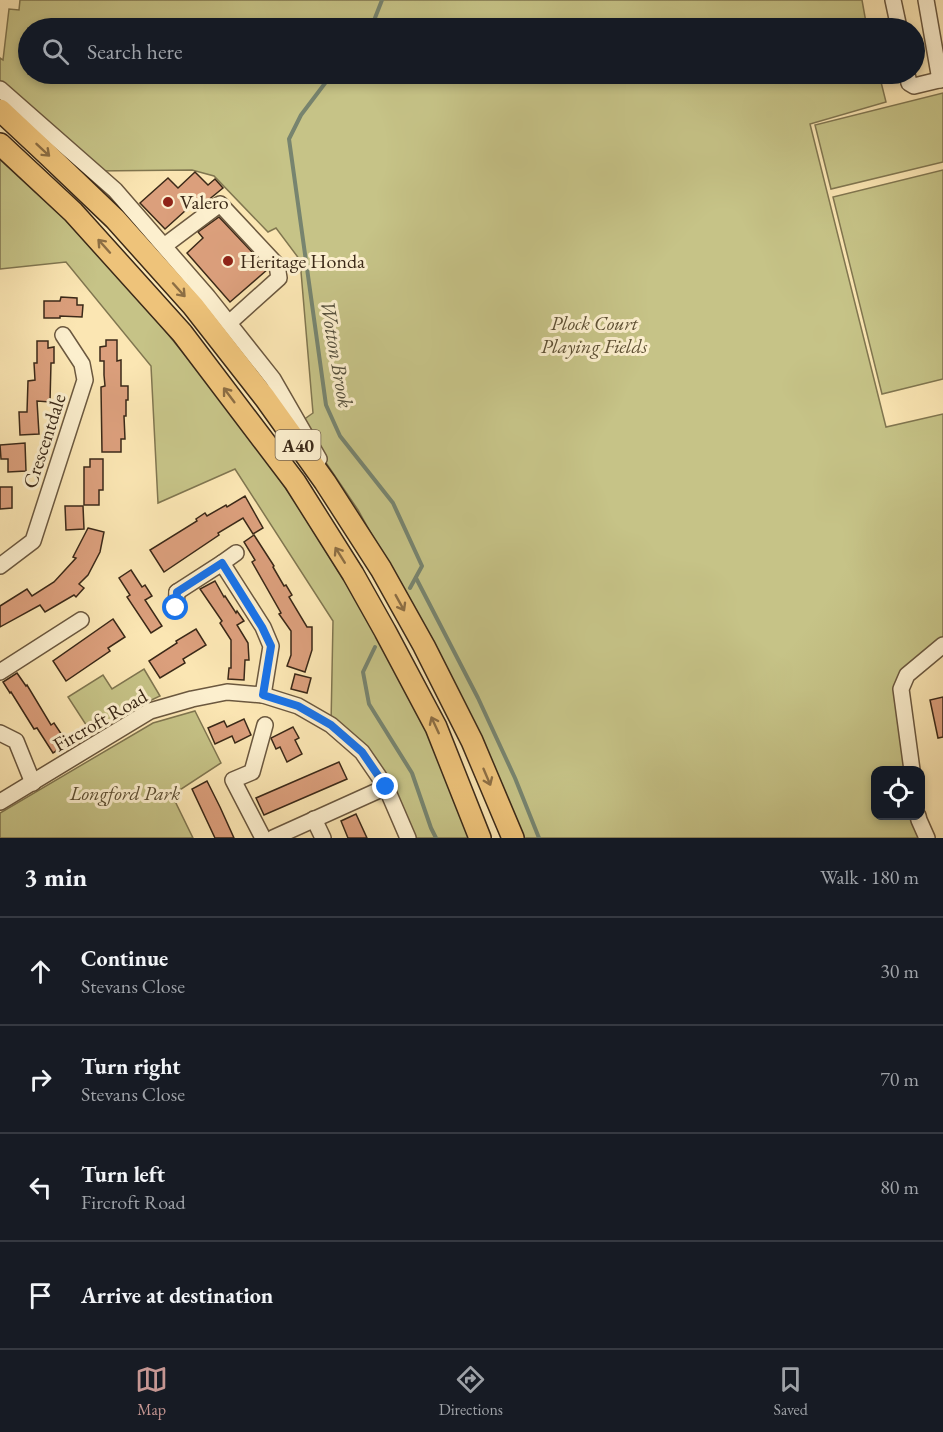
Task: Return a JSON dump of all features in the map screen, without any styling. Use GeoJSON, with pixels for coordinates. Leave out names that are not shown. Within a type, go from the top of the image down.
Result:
{"type":"FeatureCollection","features":[{"type":"Feature","properties":{"kind":"highway","name":"A40"},"geometry":{"type":"LineString","coordinates":[[0,111],[115,219],[193,306],[319,472],[381,569],[424,646],[472,741],[513,838]]}},
{"type":"Feature","properties":{"kind":"highway","name":"A40"},"geometry":{"type":"LineString","coordinates":[[0,144],[73,212],[182,333],[295,482],[353,574],[436,727],[480,838]]}},
{"type":"Feature","properties":{"kind":"street"},"geometry":{"type":"LineString","coordinates":[[893,0],[896,18]]}},
{"type":"Feature","properties":{"kind":"street"},"geometry":{"type":"LineString","coordinates":[[925,84],[942,80],[926,0]]}},
{"type":"Feature","properties":{"kind":"street"},"geometry":{"type":"LineString","coordinates":[[0,89],[115,190],[229,323],[273,379],[381,569]]}},
{"type":"Feature","properties":{"kind":"street"},"geometry":{"type":"LineString","coordinates":[[164,246],[220,204],[276,265],[279,278],[229,323]]}},
{"type":"Feature","properties":{"kind":"street","name":"Crescentdale"},"geometry":{"type":"LineString","coordinates":[[0,566],[33,541],[85,380],[78,345],[63,335]]}},
{"type":"Feature","properties":{"kind":"street"},"geometry":{"type":"LineString","coordinates":[[173,596],[236,553]]}},
{"type":"Feature","properties":{"kind":"street"},"geometry":{"type":"LineString","coordinates":[[222,563],[262,627],[271,646],[263,695]]}},
{"type":"Feature","properties":{"kind":"street"},"geometry":{"type":"LineString","coordinates":[[0,672],[81,620]]}},
{"type":"Feature","properties":{"kind":"street"},"geometry":{"type":"LineString","coordinates":[[911,766],[901,689],[906,675],[943,645]]}},
{"type":"Feature","properties":{"kind":"street","name":"Fircroft Road"},"geometry":{"type":"LineString","coordinates":[[0,802],[150,711],[227,692],[263,695],[298,706],[331,725],[362,752],[386,787],[408,838]]}},
{"type":"Feature","properties":{"kind":"street"},"geometry":{"type":"LineString","coordinates":[[263,838],[230,775],[252,772],[265,725]]}},
{"type":"Feature","properties":{"kind":"street"},"geometry":{"type":"LineString","coordinates":[[0,733],[16,741],[33,783]]}},
{"type":"Feature","properties":{"kind":"street"},"geometry":{"type":"LineString","coordinates":[[273,838],[386,787]]}},
{"type":"Feature","properties":{"kind":"street"},"geometry":{"type":"LineString","coordinates":[[314,819],[322,838]]}},
{"type":"Feature","properties":{"kind":"street"},"geometry":{"type":"LineString","coordinates":[[919,820],[927,838]]}},
{"type":"Feature","properties":{"kind":"green space","name":"Plock Court Playing Fields"},"geometry":{"type":"Polygon","coordinates":[[[20,0],[862,0],[865,18],[18,18],[18,84],[882,84],[886,102],[810,124],[886,427],[943,414],[943,645],[907,675],[912,766],[871,766],[871,820],[920,820],[927,838],[513,838],[446,669],[358,510],[299,423],[313,413],[300,260],[276,228],[268,232],[214,176],[192,170],[93,171],[0,89],[0,58],[3,60],[9,9],[19,10],[20,0]]]}},
{"type":"Feature","properties":{"kind":"green space"},"geometry":{"type":"Polygon","coordinates":[[[943,93],[943,162],[831,189],[815,125],[943,93]]]}},
{"type":"Feature","properties":{"kind":"green space"},"geometry":{"type":"Polygon","coordinates":[[[0,157],[62,216],[145,306],[237,419],[294,500],[380,638],[480,838],[408,838],[386,787],[331,725],[333,621],[235,469],[158,503],[151,366],[66,262],[0,269],[0,157]]]}},
{"type":"Feature","properties":{"kind":"green space"},"geometry":{"type":"Polygon","coordinates":[[[943,170],[943,379],[882,394],[833,197],[943,170]]]}},
{"type":"Feature","properties":{"kind":"green space"},"geometry":{"type":"Polygon","coordinates":[[[144,669],[160,696],[92,734],[68,697],[103,675],[112,689],[144,669]]]}},
{"type":"Feature","properties":{"kind":"green space","name":"Longford Park"},"geometry":{"type":"Polygon","coordinates":[[[195,711],[221,763],[172,795],[193,838],[0,838],[0,813],[153,723],[195,711]]]}},
{"type":"Feature","properties":{"kind":"building","name":"Valero"},"geometry":{"type":"Polygon","coordinates":[[[195,172],[208,185],[215,179],[223,188],[201,206],[196,201],[165,229],[140,203],[168,178],[178,188],[195,172]]]}},
{"type":"Feature","properties":{"kind":"building","name":"Heritage Honda"},"geometry":{"type":"Polygon","coordinates":[[[219,217],[268,269],[230,302],[187,253],[203,238],[198,232],[219,217]]]}},
{"type":"Feature","properties":{"kind":"building"},"geometry":{"type":"Polygon","coordinates":[[[61,297],[77,298],[77,305],[83,305],[82,317],[44,318],[44,301],[60,301],[61,297]]]}},
{"type":"Feature","properties":{"kind":"building"},"geometry":{"type":"Polygon","coordinates":[[[106,340],[117,340],[117,361],[121,360],[121,386],[128,386],[126,416],[124,416],[125,439],[121,439],[121,452],[102,452],[101,387],[105,386],[104,361],[100,361],[100,347],[106,346],[106,340]]]}},
{"type":"Feature","properties":{"kind":"building"},"geometry":{"type":"Polygon","coordinates":[[[37,341],[48,341],[48,348],[54,347],[54,363],[51,363],[50,402],[37,401],[39,434],[20,435],[19,412],[27,412],[28,381],[35,380],[34,363],[37,363],[37,341]]]}},
{"type":"Feature","properties":{"kind":"building"},"geometry":{"type":"Polygon","coordinates":[[[25,443],[26,471],[8,472],[8,459],[1,459],[0,445],[25,443]]]}},
{"type":"Feature","properties":{"kind":"building"},"geometry":{"type":"Polygon","coordinates":[[[90,459],[103,459],[103,490],[99,490],[99,505],[84,505],[84,467],[90,467],[90,459]]]}},
{"type":"Feature","properties":{"kind":"building"},"geometry":{"type":"Polygon","coordinates":[[[0,487],[12,487],[12,508],[0,509],[0,487]]]}},
{"type":"Feature","properties":{"kind":"building"},"geometry":{"type":"Polygon","coordinates":[[[245,496],[263,528],[253,534],[243,518],[164,572],[150,550],[197,521],[196,519],[205,513],[207,516],[245,496]]]}},
{"type":"Feature","properties":{"kind":"building"},"geometry":{"type":"Polygon","coordinates":[[[65,506],[83,506],[84,529],[66,530],[65,506]]]}},
{"type":"Feature","properties":{"kind":"building"},"geometry":{"type":"Polygon","coordinates":[[[88,528],[104,532],[100,552],[88,575],[79,584],[84,588],[76,597],[74,595],[45,612],[40,605],[0,627],[0,606],[27,589],[32,596],[54,582],[76,558],[73,557],[88,528]]]}},
{"type":"Feature","properties":{"kind":"building"},"geometry":{"type":"Polygon","coordinates":[[[254,535],[284,586],[286,585],[292,595],[289,597],[307,627],[312,627],[312,650],[305,672],[287,666],[291,655],[291,631],[279,614],[281,613],[252,562],[255,560],[244,542],[254,535]]]}},
{"type":"Feature","properties":{"kind":"building"},"geometry":{"type":"Polygon","coordinates":[[[131,570],[142,587],[145,585],[152,596],[145,600],[162,626],[151,633],[127,597],[130,595],[119,578],[131,570]]]}},
{"type":"Feature","properties":{"kind":"building"},"geometry":{"type":"Polygon","coordinates":[[[215,581],[224,597],[244,621],[237,625],[248,643],[249,660],[245,660],[244,680],[228,679],[229,668],[231,668],[231,640],[220,623],[222,621],[200,589],[215,581]]]}},
{"type":"Feature","properties":{"kind":"building"},"geometry":{"type":"Polygon","coordinates":[[[113,619],[125,637],[108,648],[110,651],[66,681],[53,661],[113,619]]]}},
{"type":"Feature","properties":{"kind":"building"},"geometry":{"type":"Polygon","coordinates":[[[196,629],[206,645],[183,659],[185,663],[160,678],[149,661],[196,629]]]}},
{"type":"Feature","properties":{"kind":"building"},"geometry":{"type":"Polygon","coordinates":[[[17,673],[27,685],[51,725],[54,723],[68,744],[53,753],[3,682],[17,673]]]}},
{"type":"Feature","properties":{"kind":"building"},"geometry":{"type":"Polygon","coordinates":[[[295,674],[311,678],[307,693],[291,689],[295,674]]]}},
{"type":"Feature","properties":{"kind":"building"},"geometry":{"type":"Polygon","coordinates":[[[943,697],[943,737],[938,738],[930,700],[943,697]]]}},
{"type":"Feature","properties":{"kind":"building"},"geometry":{"type":"Polygon","coordinates":[[[244,719],[251,735],[235,743],[232,736],[215,744],[208,728],[224,721],[227,727],[244,719]]]}},
{"type":"Feature","properties":{"kind":"building"},"geometry":{"type":"Polygon","coordinates":[[[293,727],[299,738],[295,740],[302,754],[287,762],[280,747],[276,749],[271,738],[293,727]]]}},
{"type":"Feature","properties":{"kind":"building"},"geometry":{"type":"Polygon","coordinates":[[[339,762],[347,779],[264,815],[256,798],[339,762]]]}},
{"type":"Feature","properties":{"kind":"building"},"geometry":{"type":"Polygon","coordinates":[[[207,781],[234,838],[215,838],[192,789],[207,781]]]}},
{"type":"Feature","properties":{"kind":"building"},"geometry":{"type":"Polygon","coordinates":[[[356,814],[367,838],[348,838],[341,821],[356,814]]]}},
{"type":"Feature","properties":{"kind":"waterway","name":"Wotton Brook"},"geometry":{"type":"LineString","coordinates":[[375,18],[382,0]]}},
{"type":"Feature","properties":{"kind":"waterway","name":"Wotton Brook"},"geometry":{"type":"LineString","coordinates":[[324,84],[301,115],[289,139],[326,405],[340,436],[393,503],[422,566],[410,588]]}},
{"type":"Feature","properties":{"kind":"waterway"},"geometry":{"type":"LineString","coordinates":[[416,578],[478,698],[515,778],[539,838]]}},
{"type":"Feature","properties":{"kind":"waterway","name":"Wotton Brook"},"geometry":{"type":"LineString","coordinates":[[375,647],[363,672],[369,704],[412,773],[436,838]]}},
{"type":"Feature","properties":{"kind":"place","name":"Valero"},"geometry":{"type":"Point","coordinates":[168,202]}},
{"type":"Feature","properties":{"kind":"place","name":"Heritage Honda"},"geometry":{"type":"Point","coordinates":[228,261]}},
{"type":"Feature","properties":{"kind":"route"},"geometry":{"type":"LineString","coordinates":[[176,608],[177,592],[222,563],[262,627],[271,646],[263,695],[298,706],[331,725],[362,752],[386,787]]}}]}
